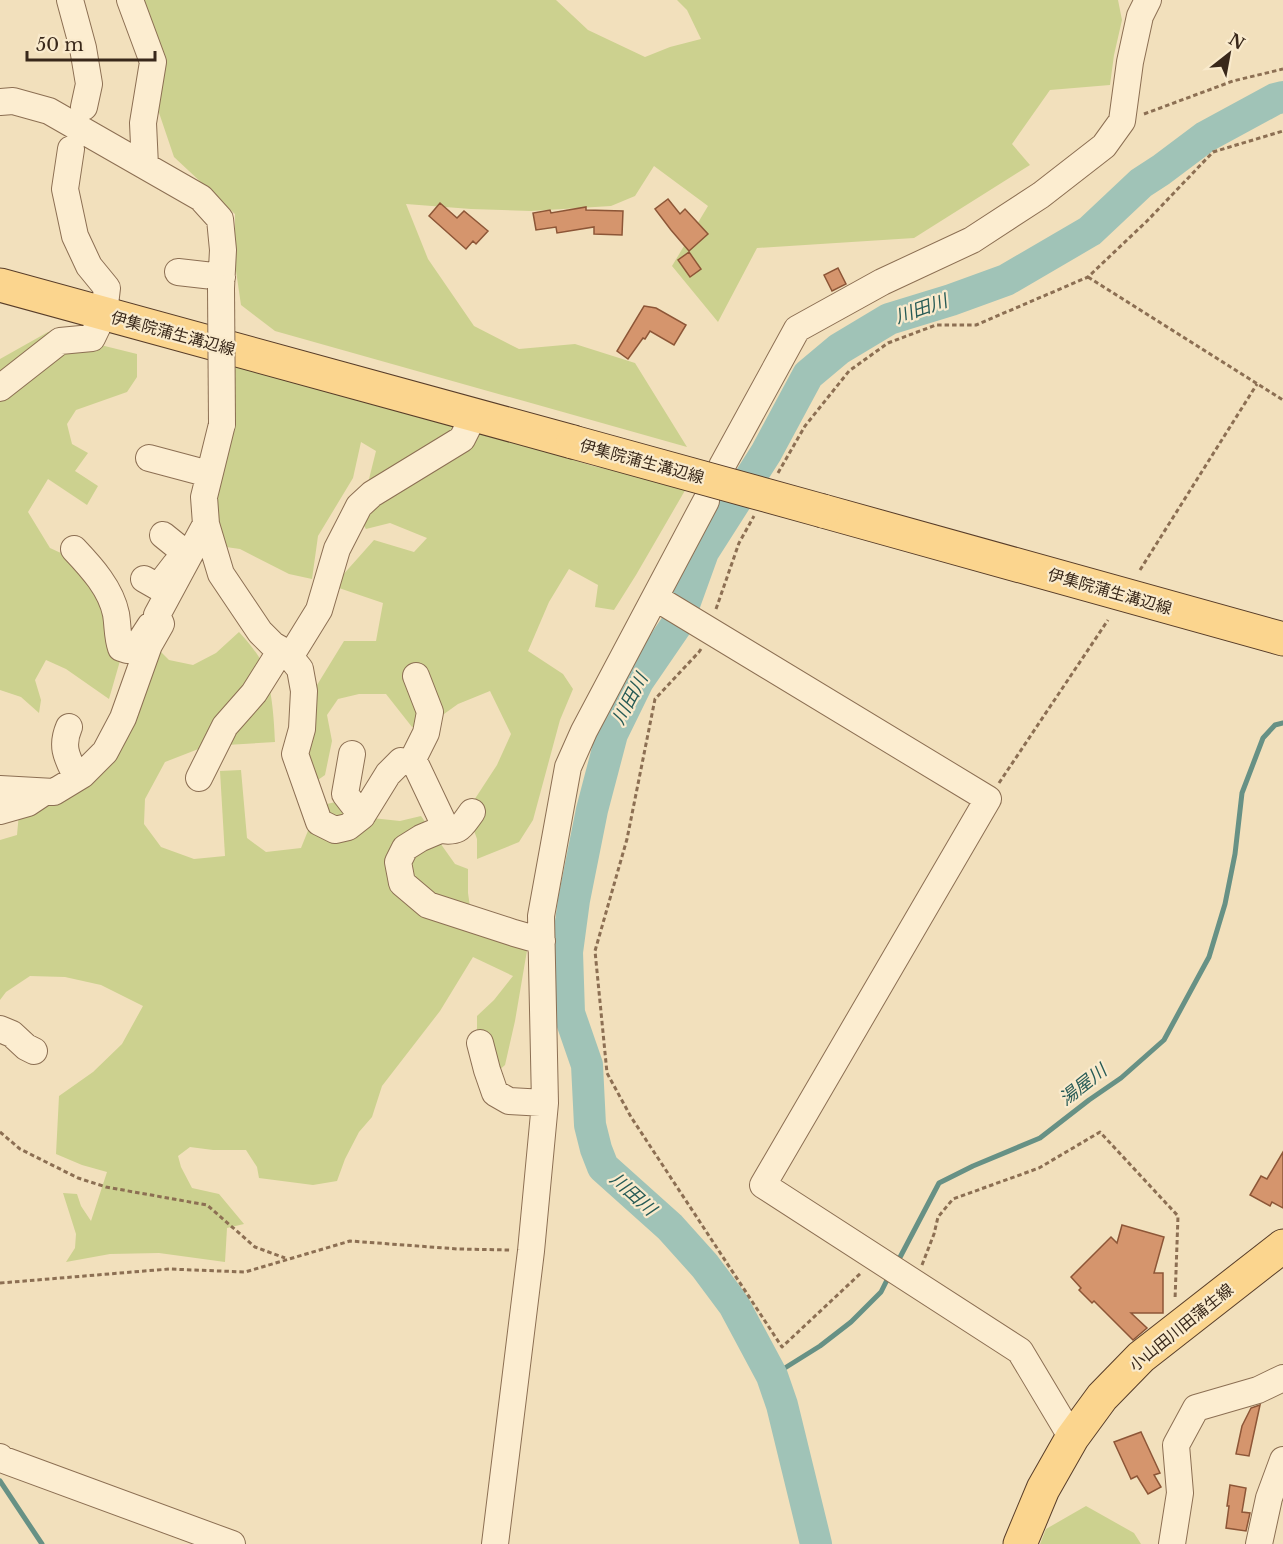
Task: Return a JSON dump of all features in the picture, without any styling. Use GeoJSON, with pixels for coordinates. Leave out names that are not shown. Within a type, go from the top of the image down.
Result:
{"type":"FeatureCollection","features":[{"type":"Feature","properties":{"kind":"main road","name":"伊集院蒲生溝辺線"},"geometry":{"type":"LineString","coordinates":[[0,285],[1283,639]]}},
{"type":"Feature","properties":{"kind":"main road","name":"小山田川田蒲生線"},"geometry":{"type":"LineString","coordinates":[[1020,1544],[1043,1489],[1072,1438],[1102,1397],[1141,1358],[1283,1246]]}},
{"type":"Feature","properties":{"kind":"street"},"geometry":{"type":"LineString","coordinates":[[70,0],[83,48],[89,84],[84,107]]}},
{"type":"Feature","properties":{"kind":"street"},"geometry":{"type":"LineString","coordinates":[[130,0],[153,62],[143,123],[145,166]]}},
{"type":"Feature","properties":{"kind":"street"},"geometry":{"type":"LineString","coordinates":[[722,466],[797,329],[882,282],[972,240],[1041,195],[1104,146],[1122,122],[1140,16],[1148,0]]}},
{"type":"Feature","properties":{"kind":"street"},"geometry":{"type":"LineString","coordinates":[[0,102],[13,101],[49,111],[201,198],[220,219],[223,250],[222,424],[204,497],[206,524],[221,574],[260,632],[273,645],[286,653],[300,669],[304,691],[302,729],[295,754],[319,822],[334,830],[348,827],[362,816],[388,774],[401,761],[415,763],[443,822],[440,830]]}},
{"type":"Feature","properties":{"kind":"street"},"geometry":{"type":"LineString","coordinates":[[0,388],[60,341],[92,338],[104,314],[107,288],[89,266],[75,236],[65,189],[71,149]]}},
{"type":"Feature","properties":{"kind":"street"},"geometry":{"type":"LineString","coordinates":[[178,272],[222,282]]}},
{"type":"Feature","properties":{"kind":"street"},"geometry":{"type":"LineString","coordinates":[[199,778],[225,726],[319,610],[337,549],[359,506],[372,494],[462,439],[474,415]]}},
{"type":"Feature","properties":{"kind":"street"},"geometry":{"type":"LineString","coordinates":[[149,458],[209,474]]}},
{"type":"Feature","properties":{"kind":"street"},"geometry":{"type":"LineString","coordinates":[[495,1544],[531,1251],[545,1103],[541,916],[568,767],[584,732],[706,501]]}},
{"type":"Feature","properties":{"kind":"street"},"geometry":{"type":"LineString","coordinates":[[144,579],[158,587],[186,554],[206,524]]}},
{"type":"Feature","properties":{"kind":"street"},"geometry":{"type":"LineString","coordinates":[[163,535],[186,554]]}},
{"type":"Feature","properties":{"kind":"street"},"geometry":{"type":"LineString","coordinates":[[74,549],[109,594],[116,613],[121,648],[128,650],[137,646],[160,628]]}},
{"type":"Feature","properties":{"kind":"street"},"geometry":{"type":"LineString","coordinates":[[0,789],[54,792],[82,775],[105,752],[123,718],[149,645],[160,628],[186,554]]}},
{"type":"Feature","properties":{"kind":"street"},"geometry":{"type":"LineString","coordinates":[[656,598],[988,799],[763,1185],[1020,1351],[1072,1438]]}},
{"type":"Feature","properties":{"kind":"street"},"geometry":{"type":"LineString","coordinates":[[411,763],[426,733],[430,712],[416,676]]}},
{"type":"Feature","properties":{"kind":"street"},"geometry":{"type":"LineString","coordinates":[[69,727],[64,737],[65,754],[77,778]]}},
{"type":"Feature","properties":{"kind":"street"},"geometry":{"type":"LineString","coordinates":[[352,754],[345,794],[362,816]]}},
{"type":"Feature","properties":{"kind":"street"},"geometry":{"type":"LineString","coordinates":[[0,811],[28,803],[46,792]]}},
{"type":"Feature","properties":{"kind":"street"},"geometry":{"type":"LineString","coordinates":[[472,812],[462,826],[452,832],[440,830],[405,848],[398,862],[402,883],[428,905],[542,941]]}},
{"type":"Feature","properties":{"kind":"street"},"geometry":{"type":"LineString","coordinates":[[0,1029],[24,1052]]}},
{"type":"Feature","properties":{"kind":"street"},"geometry":{"type":"LineString","coordinates":[[480,1043],[495,1093],[509,1101],[545,1103]]}},
{"type":"Feature","properties":{"kind":"street"},"geometry":{"type":"LineString","coordinates":[[1172,1544],[1180,1493],[1176,1445],[1196,1408],[1258,1390],[1283,1378]]}},
{"type":"Feature","properties":{"kind":"street"},"geometry":{"type":"LineString","coordinates":[[0,1457],[232,1544]]}},
{"type":"Feature","properties":{"kind":"street"},"geometry":{"type":"LineString","coordinates":[[1259,1544],[1269,1497],[1283,1460]]}},
{"type":"Feature","properties":{"kind":"path"},"geometry":{"type":"LineString","coordinates":[[1122,122],[1233,81],[1283,69]]}},
{"type":"Feature","properties":{"kind":"path"},"geometry":{"type":"LineString","coordinates":[[1088,277],[1283,400]]}},
{"type":"Feature","properties":{"kind":"path"},"geometry":{"type":"LineString","coordinates":[[1140,570],[1257,384]]}},
{"type":"Feature","properties":{"kind":"path"},"geometry":{"type":"LineString","coordinates":[[988,799],[1108,620]]}},
{"type":"Feature","properties":{"kind":"path"},"geometry":{"type":"LineString","coordinates":[[0,1131],[20,1149],[78,1178],[106,1187],[207,1205],[255,1247],[287,1259]]}},
{"type":"Feature","properties":{"kind":"path"},"geometry":{"type":"LineString","coordinates":[[915,1283],[934,1234],[938,1217],[953,1200],[1039,1168],[1100,1132],[1178,1216],[1175,1303],[1182,1324]]}},
{"type":"Feature","properties":{"kind":"path"},"geometry":{"type":"LineString","coordinates":[[0,1283],[169,1269],[245,1272],[350,1240],[458,1249],[531,1251]]}},
{"type":"Feature","properties":{"kind":"green space"},"geometry":{"type":"Polygon","coordinates":[[[134,0],[556,0],[588,30],[645,57],[670,47],[701,39],[687,10],[677,0],[1118,0],[1122,20],[1110,85],[1050,90],[1012,144],[1030,165],[914,238],[757,248],[718,322],[672,266],[708,206],[654,166],[635,196],[611,206],[531,211],[406,204],[428,259],[474,326],[519,349],[575,344],[635,363],[687,447],[275,331],[241,305],[235,264],[235,214],[174,157],[154,98],[134,0]]]}},
{"type":"Feature","properties":{"kind":"green space"},"geometry":{"type":"Polygon","coordinates":[[[48,332],[137,354],[137,377],[127,392],[76,410],[67,424],[72,444],[88,453],[75,471],[98,486],[87,505],[48,479],[28,512],[50,548],[89,566],[116,596],[130,626],[109,699],[66,669],[46,660],[35,680],[41,700],[39,713],[21,697],[0,690],[0,359],[48,332]]]}},
{"type":"Feature","properties":{"kind":"green space"},"geometry":{"type":"Polygon","coordinates":[[[235,357],[593,466],[687,487],[614,610],[595,607],[598,585],[569,569],[549,602],[528,651],[563,674],[573,689],[560,720],[533,820],[519,842],[477,859],[477,839],[467,811],[497,765],[511,734],[490,691],[458,704],[437,719],[412,727],[386,694],[359,694],[338,699],[327,715],[332,741],[325,775],[305,789],[306,703],[344,641],[376,641],[383,603],[333,586],[374,540],[414,552],[427,538],[390,523],[366,529],[352,507],[368,483],[376,451],[361,442],[353,478],[318,536],[312,579],[289,574],[240,549],[212,545],[220,477],[235,390],[235,357]]]}},
{"type":"Feature","properties":{"kind":"green space"},"geometry":{"type":"Polygon","coordinates":[[[239,632],[262,663],[268,681],[275,742],[201,748],[165,762],[145,799],[144,824],[161,847],[194,859],[225,856],[220,771],[241,770],[247,838],[266,852],[301,848],[318,806],[349,799],[372,818],[400,821],[421,816],[455,864],[468,869],[470,907],[531,927],[505,1065],[486,1082],[477,1055],[477,1016],[494,1000],[513,976],[473,957],[440,1011],[382,1086],[372,1117],[359,1132],[337,1181],[313,1185],[259,1178],[257,1167],[246,1150],[190,1147],[178,1156],[192,1188],[219,1194],[244,1224],[227,1228],[225,1262],[159,1253],[110,1254],[66,1262],[75,1248],[76,1234],[63,1193],[77,1194],[81,1206],[91,1221],[107,1172],[56,1154],[59,1096],[93,1072],[122,1044],[143,1006],[101,985],[65,977],[30,976],[6,992],[0,1000],[0,840],[17,835],[20,802],[39,798],[123,726],[153,644],[169,660],[193,665],[216,653],[239,632]]]}},
{"type":"Feature","properties":{"kind":"green space"},"geometry":{"type":"Polygon","coordinates":[[[1086,1506],[1134,1533],[1141,1544],[1040,1544],[1046,1529],[1086,1506]]]}},
{"type":"Feature","properties":{"kind":"building"},"geometry":{"type":"Polygon","coordinates":[[[668,199],[680,214],[685,209],[708,234],[689,251],[655,209],[668,199]]]}},
{"type":"Feature","properties":{"kind":"building"},"geometry":{"type":"Polygon","coordinates":[[[440,203],[457,218],[464,211],[488,231],[476,244],[473,241],[466,249],[429,216],[440,203]]]}},
{"type":"Feature","properties":{"kind":"building"},"geometry":{"type":"Polygon","coordinates":[[[586,207],[586,210],[623,211],[622,235],[594,234],[594,227],[557,233],[556,227],[536,230],[533,213],[550,210],[551,213],[586,207]]]}},
{"type":"Feature","properties":{"kind":"building"},"geometry":{"type":"Polygon","coordinates":[[[689,252],[701,269],[690,277],[678,260],[689,252]]]}},
{"type":"Feature","properties":{"kind":"building"},"geometry":{"type":"Polygon","coordinates":[[[838,268],[846,284],[832,291],[824,275],[838,268]]]}},
{"type":"Feature","properties":{"kind":"building"},"geometry":{"type":"Polygon","coordinates":[[[644,306],[656,308],[686,325],[674,345],[650,331],[628,359],[617,351],[644,306]]]}},
{"type":"Feature","properties":{"kind":"building"},"geometry":{"type":"Polygon","coordinates":[[[1283,1152],[1283,1208],[1272,1202],[1270,1206],[1250,1195],[1261,1176],[1267,1179],[1283,1152]]]}},
{"type":"Feature","properties":{"kind":"building"},"geometry":{"type":"Polygon","coordinates":[[[1122,1225],[1164,1237],[1154,1273],[1163,1273],[1163,1313],[1131,1313],[1147,1328],[1133,1340],[1094,1301],[1092,1303],[1079,1290],[1081,1288],[1071,1277],[1111,1237],[1117,1243],[1122,1225]]]}},
{"type":"Feature","properties":{"kind":"building"},"geometry":{"type":"Polygon","coordinates":[[[1260,1405],[1249,1456],[1236,1454],[1242,1426],[1251,1408],[1260,1405]]]}},
{"type":"Feature","properties":{"kind":"building"},"geometry":{"type":"Polygon","coordinates":[[[1141,1432],[1160,1473],[1154,1475],[1161,1487],[1148,1494],[1137,1476],[1131,1479],[1114,1442],[1141,1432]]]}},
{"type":"Feature","properties":{"kind":"building"},"geometry":{"type":"Polygon","coordinates":[[[1230,1485],[1246,1488],[1242,1512],[1250,1513],[1246,1531],[1226,1528],[1230,1485]]]}},
{"type":"Feature","properties":{"kind":"waterway","name":"川田川"},"geometry":{"type":"LineString","coordinates":[[816,1544],[782,1405],[772,1376],[734,1305],[705,1266],[670,1227],[603,1167],[596,1149],[590,1125],[587,1065],[569,1013],[567,952],[574,900],[592,810],[612,734],[638,681],[677,624],[703,552],[766,453],[808,375],[839,349],[889,319],[1006,280],[1090,231],[1141,183],[1205,137],[1275,99],[1283,97]]}},
{"type":"Feature","properties":{"kind":"waterway","name":"湯屋川"},"geometry":{"type":"LineString","coordinates":[[897,1263],[939,1183],[1040,1138],[1121,1078],[1164,1040],[1209,957],[1225,904],[1235,854],[1242,793],[1263,738],[1275,725],[1283,723]]}},
{"type":"Feature","properties":{"kind":"waterway","name":"湯屋川"},"geometry":{"type":"LineString","coordinates":[[772,1376],[820,1346],[851,1322],[881,1292],[889,1276]]}},
{"type":"Feature","properties":{"kind":"waterway"},"geometry":{"type":"LineString","coordinates":[[0,1481],[42,1544]]}}]}
